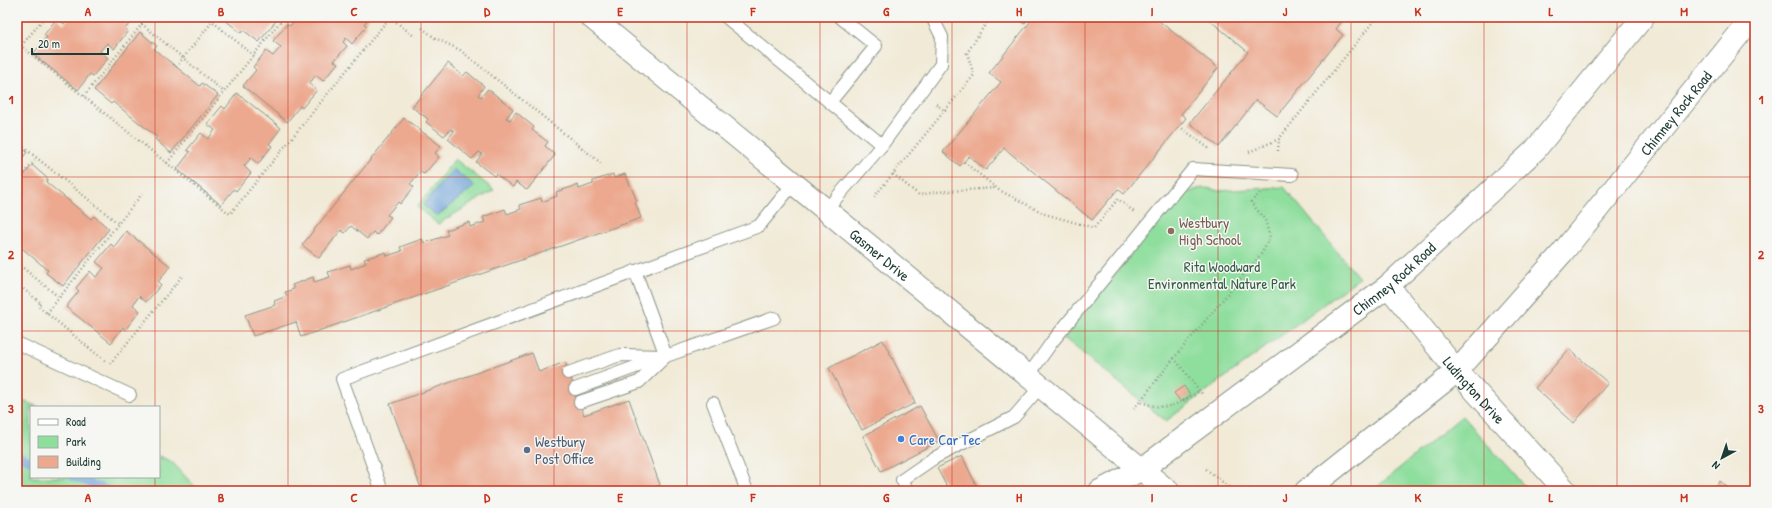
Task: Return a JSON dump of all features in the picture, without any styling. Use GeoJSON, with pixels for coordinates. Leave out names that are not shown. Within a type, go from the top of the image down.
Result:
{"type":"FeatureCollection","features":[{"type":"Feature","properties":{"kind":"main road","name":"Gasmer Drive"},"geometry":{"type":"LineString","coordinates":[[591,17],[1168,491]]}},
{"type":"Feature","properties":{"kind":"main road","name":"Chimney Rock Road"},"geometry":{"type":"LineString","coordinates":[[1100,491],[1142,469],[1388,286],[1535,150],[1643,17]]}},
{"type":"Feature","properties":{"kind":"main road","name":"Chimney Rock Road"},"geometry":{"type":"LineString","coordinates":[[1306,491],[1457,371],[1562,253],[1753,17]]}},
{"type":"Feature","properties":{"kind":"main road","name":"Ludington Drive"},"geometry":{"type":"LineString","coordinates":[[1388,286],[1457,371],[1566,491]]}},
{"type":"Feature","properties":{"kind":"lane"},"geometry":{"type":"LineString","coordinates":[[726,17],[882,145]]}},
{"type":"Feature","properties":{"kind":"lane"},"geometry":{"type":"LineString","coordinates":[[830,102],[876,46],[840,17]]}},
{"type":"Feature","properties":{"kind":"lane"},"geometry":{"type":"LineString","coordinates":[[826,210],[882,145],[941,64],[942,37],[932,17]]}},
{"type":"Feature","properties":{"kind":"lane"},"geometry":{"type":"LineString","coordinates":[[908,491],[902,480],[934,458],[1014,417],[1034,381],[1052,342],[1193,170],[1292,175]]}},
{"type":"Feature","properties":{"kind":"lane"},"geometry":{"type":"LineString","coordinates":[[382,491],[342,378],[759,226],[794,183]]}},
{"type":"Feature","properties":{"kind":"lane"},"geometry":{"type":"LineString","coordinates":[[635,271],[666,356]]}},
{"type":"Feature","properties":{"kind":"lane"},"geometry":{"type":"LineString","coordinates":[[575,389],[774,318]]}},
{"type":"Feature","properties":{"kind":"lane"},"geometry":{"type":"LineString","coordinates":[[17,343],[130,395]]}},
{"type":"Feature","properties":{"kind":"lane"},"geometry":{"type":"LineString","coordinates":[[568,373],[620,355],[666,356]]}},
{"type":"Feature","properties":{"kind":"lane"},"geometry":{"type":"LineString","coordinates":[[580,402],[639,382],[666,356]]}},
{"type":"Feature","properties":{"kind":"lane"},"geometry":{"type":"LineString","coordinates":[[712,403],[747,491]]}},
{"type":"Feature","properties":{"kind":"path"},"geometry":{"type":"LineString","coordinates":[[44,17],[21,46],[230,214],[390,17],[415,37]]}},
{"type":"Feature","properties":{"kind":"path"},"geometry":{"type":"LineString","coordinates":[[84,96],[147,17]]}},
{"type":"Feature","properties":{"kind":"path"},"geometry":{"type":"LineString","coordinates":[[207,17],[254,56]]}},
{"type":"Feature","properties":{"kind":"path"},"geometry":{"type":"LineString","coordinates":[[176,67],[216,17]]}},
{"type":"Feature","properties":{"kind":"path"},"geometry":{"type":"LineString","coordinates":[[167,163],[284,17]]}},
{"type":"Feature","properties":{"kind":"path"},"geometry":{"type":"LineString","coordinates":[[874,197],[974,76],[967,53],[990,17]]}},
{"type":"Feature","properties":{"kind":"path"},"geometry":{"type":"LineString","coordinates":[[1244,154],[1279,139],[1377,17]]}},
{"type":"Feature","properties":{"kind":"path"},"geometry":{"type":"LineString","coordinates":[[142,24],[224,92]]}},
{"type":"Feature","properties":{"kind":"path"},"geometry":{"type":"LineString","coordinates":[[422,28],[434,38],[460,50],[602,164]]}},
{"type":"Feature","properties":{"kind":"path"},"geometry":{"type":"LineString","coordinates":[[1179,126],[1204,146],[1218,153]]}},
{"type":"Feature","properties":{"kind":"path"},"geometry":{"type":"LineString","coordinates":[[1278,151],[1279,139]]}},
{"type":"Feature","properties":{"kind":"path"},"geometry":{"type":"LineString","coordinates":[[17,142],[119,224]]}},
{"type":"Feature","properties":{"kind":"path"},"geometry":{"type":"LineString","coordinates":[[17,183],[37,158]]}},
{"type":"Feature","properties":{"kind":"path"},"geometry":{"type":"LineString","coordinates":[[964,162],[995,188],[1045,214],[1094,228],[1118,199],[1148,224]]}},
{"type":"Feature","properties":{"kind":"path"},"geometry":{"type":"LineString","coordinates":[[893,174],[920,195],[936,192],[995,188]]}},
{"type":"Feature","properties":{"kind":"path"},"geometry":{"type":"LineString","coordinates":[[1134,409],[1174,358],[1262,253],[1270,237],[1265,220],[1250,202],[1263,189]]}},
{"type":"Feature","properties":{"kind":"path"},"geometry":{"type":"LineString","coordinates":[[47,313],[142,194]]}},
{"type":"Feature","properties":{"kind":"path"},"geometry":{"type":"LineString","coordinates":[[17,263],[60,298]]}},
{"type":"Feature","properties":{"kind":"path"},"geometry":{"type":"LineString","coordinates":[[17,284],[41,303],[38,306],[110,365],[183,275]]}},
{"type":"Feature","properties":{"kind":"path"},"geometry":{"type":"LineString","coordinates":[[1174,358],[1203,396]]}},
{"type":"Feature","properties":{"kind":"path"},"geometry":{"type":"LineString","coordinates":[[1141,402],[1152,406],[1180,404],[1199,391]]}},
{"type":"Feature","properties":{"kind":"path"},"geometry":{"type":"LineString","coordinates":[[1206,469],[1234,491]]}},
{"type":"Feature","properties":{"kind":"green space"},"geometry":{"type":"Polygon","coordinates":[[[455,159],[494,190],[438,224],[417,207],[455,159]]]}},
{"type":"Feature","properties":{"kind":"green space","name":"Rita Woodward Environmental Nature Park"},"geometry":{"type":"Polygon","coordinates":[[[1185,187],[1190,192],[1204,188],[1218,191],[1284,187],[1359,278],[1166,421],[1064,338],[1185,187]]]}},
{"type":"Feature","properties":{"kind":"green space"},"geometry":{"type":"Polygon","coordinates":[[[17,399],[36,406],[30,406],[30,478],[160,478],[160,456],[172,462],[199,491],[17,491],[17,399]]]}},
{"type":"Feature","properties":{"kind":"green space"},"geometry":{"type":"Polygon","coordinates":[[[1462,416],[1529,491],[1372,491],[1462,416]]]}},
{"type":"Feature","properties":{"kind":"water"},"geometry":{"type":"Polygon","coordinates":[[[453,169],[475,186],[437,216],[423,205],[453,169]]]}},
{"type":"Feature","properties":{"kind":"building"},"geometry":{"type":"Polygon","coordinates":[[[70,17],[135,17],[125,29],[128,31],[114,49],[107,43],[100,51],[108,58],[93,76],[90,74],[78,90],[33,54],[47,37],[44,35],[57,18],[64,24],[70,17]]]}},
{"type":"Feature","properties":{"kind":"building"},"geometry":{"type":"Polygon","coordinates":[[[225,17],[279,17],[259,42],[243,30],[241,33],[224,19],[225,17]]]}},
{"type":"Feature","properties":{"kind":"building"},"geometry":{"type":"Polygon","coordinates":[[[297,17],[370,17],[364,24],[367,26],[352,44],[346,38],[343,42],[347,46],[334,61],[338,63],[323,81],[316,75],[309,84],[317,90],[302,108],[300,106],[287,122],[243,86],[256,70],[253,67],[266,51],[273,56],[281,47],[273,41],[287,24],[290,26],[297,17]]]}},
{"type":"Feature","properties":{"kind":"building"},"geometry":{"type":"Polygon","coordinates":[[[1015,17],[1030,17],[1024,24],[1015,17]]]}},
{"type":"Feature","properties":{"kind":"building"},"geometry":{"type":"Polygon","coordinates":[[[1034,17],[1154,17],[1218,68],[1181,114],[1186,118],[1124,194],[1118,189],[1092,220],[1004,148],[986,170],[969,156],[960,166],[943,152],[1001,82],[989,73],[1034,17]]]}},
{"type":"Feature","properties":{"kind":"building"},"geometry":{"type":"Polygon","coordinates":[[[1206,17],[1345,17],[1336,29],[1343,35],[1277,116],[1256,100],[1219,147],[1190,123],[1248,52],[1206,17]]]}},
{"type":"Feature","properties":{"kind":"building"},"geometry":{"type":"Polygon","coordinates":[[[140,32],[157,46],[154,49],[200,86],[202,83],[218,95],[171,153],[155,139],[157,137],[113,102],[111,104],[94,90],[140,32]]]}},
{"type":"Feature","properties":{"kind":"building"},"geometry":{"type":"Polygon","coordinates":[[[448,63],[463,76],[467,72],[484,86],[478,95],[481,97],[488,89],[513,109],[506,118],[510,120],[516,112],[534,127],[532,130],[548,142],[545,146],[555,155],[527,190],[516,182],[513,187],[496,174],[494,176],[476,162],[482,154],[479,152],[472,159],[448,139],[454,131],[451,129],[444,136],[426,122],[428,119],[412,107],[448,63]]]}},
{"type":"Feature","properties":{"kind":"building"},"geometry":{"type":"Polygon","coordinates":[[[237,93],[281,128],[269,144],[272,146],[258,164],[251,158],[244,166],[251,173],[236,191],[234,189],[221,205],[177,169],[190,152],[187,150],[201,133],[208,139],[215,130],[207,124],[222,106],[225,109],[237,93]]]}},
{"type":"Feature","properties":{"kind":"building"},"geometry":{"type":"Polygon","coordinates":[[[404,118],[441,146],[435,153],[439,157],[424,174],[420,172],[410,184],[414,187],[400,204],[398,202],[387,215],[391,217],[377,235],[373,232],[367,239],[351,226],[345,233],[341,230],[319,258],[302,245],[404,118]]]}},
{"type":"Feature","properties":{"kind":"building"},"geometry":{"type":"Polygon","coordinates":[[[17,144],[27,152],[17,165],[17,144]]]}},
{"type":"Feature","properties":{"kind":"building"},"geometry":{"type":"Polygon","coordinates":[[[32,165],[48,179],[46,182],[91,219],[94,216],[109,229],[63,286],[46,273],[48,270],[17,244],[17,184],[32,165]]]}},
{"type":"Feature","properties":{"kind":"building"},"geometry":{"type":"Polygon","coordinates":[[[613,174],[614,178],[625,174],[637,201],[635,202],[641,218],[301,337],[296,322],[253,336],[245,315],[275,305],[274,301],[287,296],[285,292],[294,289],[292,285],[313,277],[314,282],[330,277],[328,272],[350,265],[351,269],[366,263],[364,259],[386,252],[387,256],[402,251],[400,247],[422,239],[424,243],[448,235],[446,230],[469,222],[470,227],[485,222],[483,217],[505,209],[507,214],[521,209],[519,205],[541,198],[542,202],[557,196],[556,192],[578,185],[579,189],[593,184],[593,181],[613,174]]]}},
{"type":"Feature","properties":{"kind":"building"},"geometry":{"type":"Polygon","coordinates":[[[126,231],[170,266],[158,282],[161,285],[146,302],[139,296],[133,305],[140,311],[125,330],[123,327],[111,343],[66,307],[79,291],[76,288],[90,271],[96,277],[104,268],[96,262],[111,244],[114,247],[126,231]]]}},
{"type":"Feature","properties":{"kind":"building"},"geometry":{"type":"Polygon","coordinates":[[[883,340],[915,403],[862,430],[829,368],[883,340]]]}},
{"type":"Feature","properties":{"kind":"building"},"geometry":{"type":"Polygon","coordinates":[[[1569,349],[1608,383],[1574,423],[1535,388],[1569,349]]]}},
{"type":"Feature","properties":{"kind":"building","name":"Westbury Post Office"},"geometry":{"type":"Polygon","coordinates":[[[532,353],[539,372],[565,362],[584,415],[629,399],[660,485],[642,491],[422,491],[390,404],[532,353]]]}},
{"type":"Feature","properties":{"kind":"building"},"geometry":{"type":"Polygon","coordinates":[[[1184,386],[1190,395],[1181,402],[1174,393],[1184,386]]]}},
{"type":"Feature","properties":{"kind":"building","name":"Care Car Tec"},"geometry":{"type":"Polygon","coordinates":[[[920,406],[939,441],[881,471],[863,436],[920,406]]]}},
{"type":"Feature","properties":{"kind":"building"},"geometry":{"type":"Polygon","coordinates":[[[962,456],[979,491],[949,491],[937,468],[962,456]]]}},
{"type":"Feature","properties":{"kind":"building"},"geometry":{"type":"Polygon","coordinates":[[[1720,481],[1732,491],[1712,491],[1720,481]]]}},
{"type":"Feature","properties":{"kind":"waterway"},"geometry":{"type":"LineString","coordinates":[[17,455],[30,461]]}},
{"type":"Feature","properties":{"kind":"waterway"},"geometry":{"type":"LineString","coordinates":[[76,478],[110,491]]}},
{"type":"Feature","properties":{"kind":"place","name":"Westbury High School"},"geometry":{"type":"Point","coordinates":[1171,231]}},
{"type":"Feature","properties":{"kind":"place","name":"Care Car Tec"},"geometry":{"type":"Point","coordinates":[901,439]}},
{"type":"Feature","properties":{"kind":"place","name":"Westbury Post Office"},"geometry":{"type":"Point","coordinates":[527,450]}}]}
